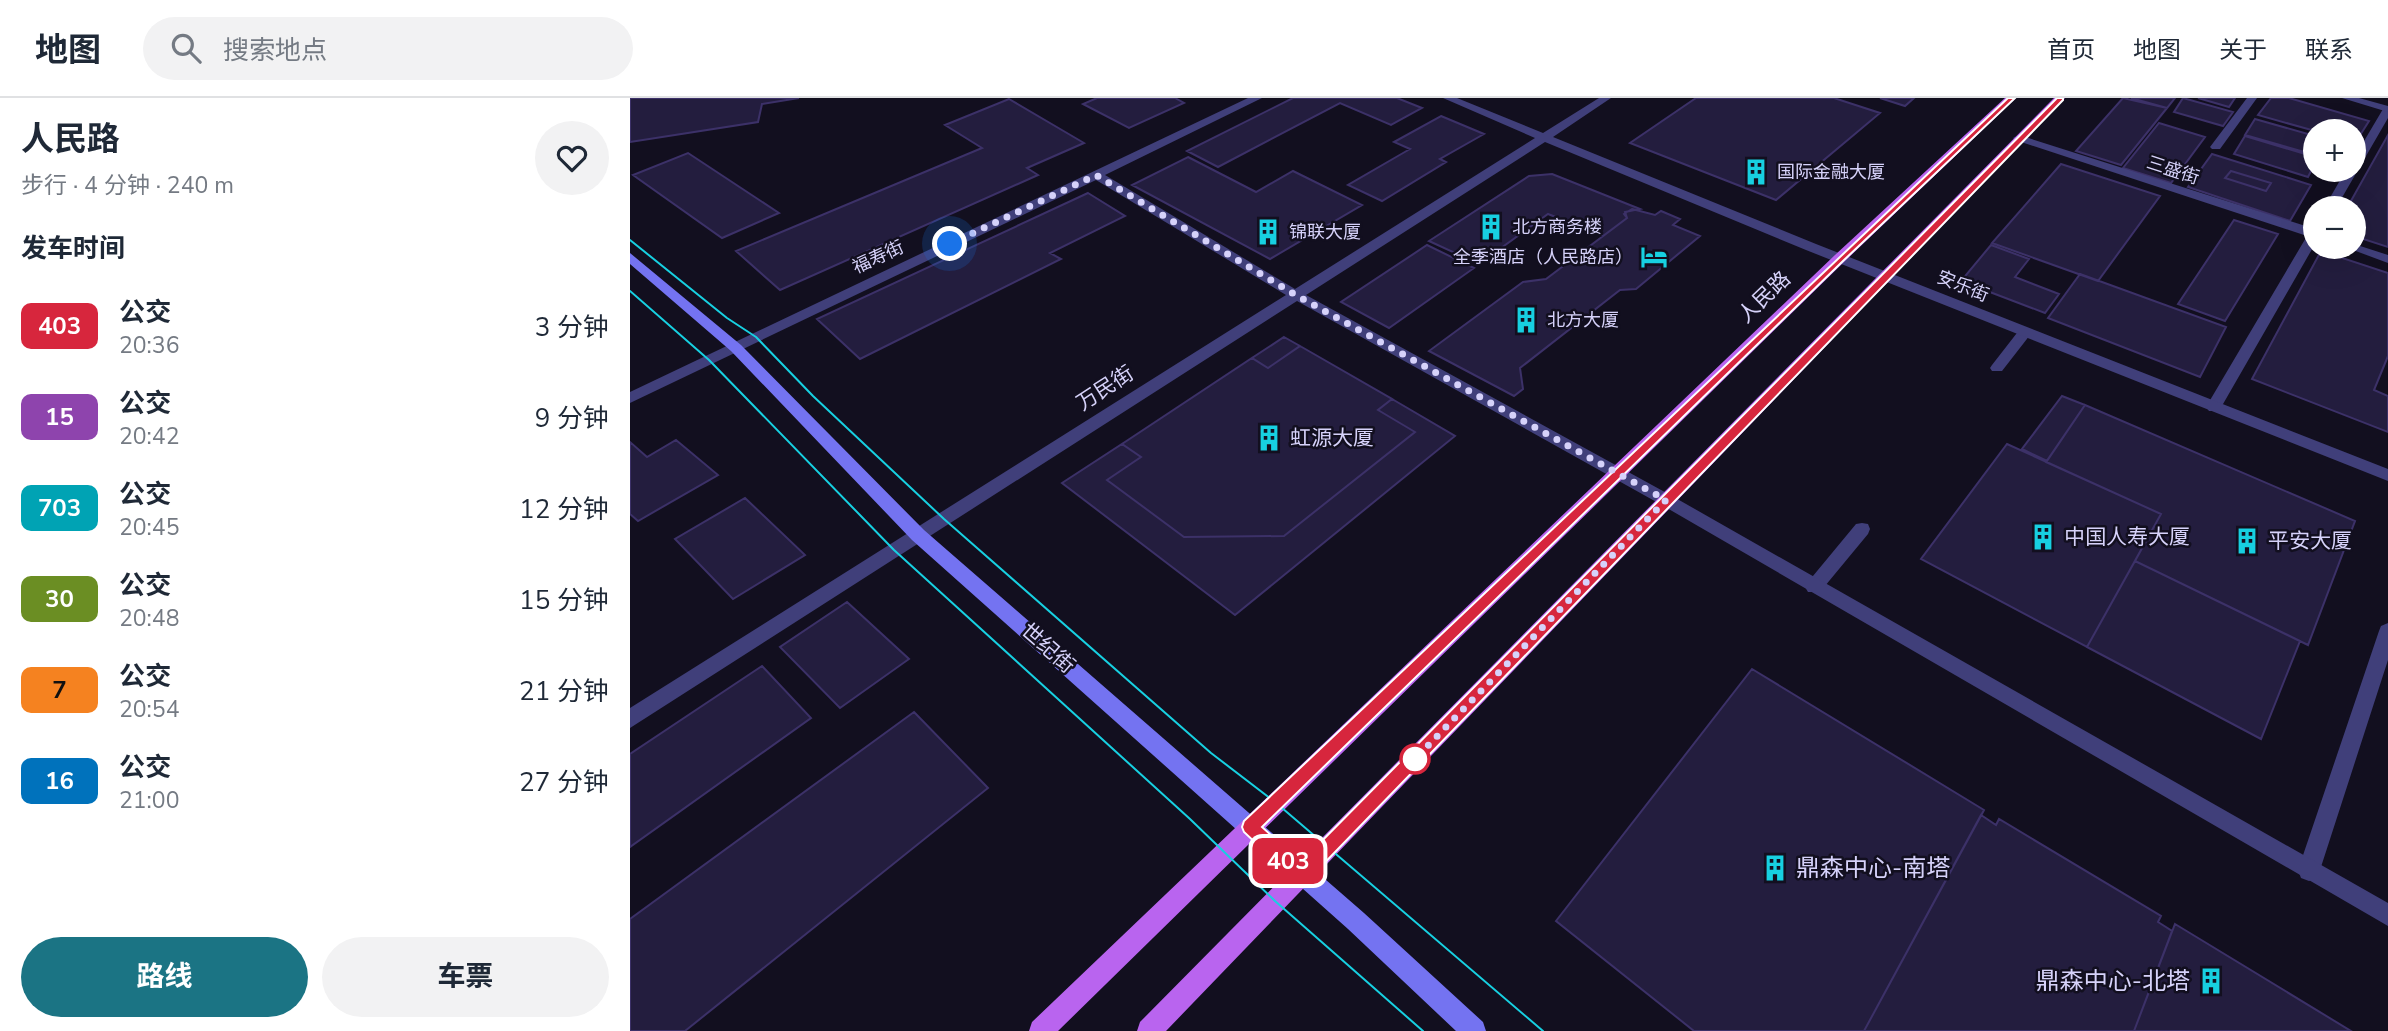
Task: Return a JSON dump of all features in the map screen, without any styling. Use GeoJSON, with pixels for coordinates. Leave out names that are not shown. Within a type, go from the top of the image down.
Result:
{"type":"FeatureCollection","features":[{"type":"Feature","properties":{"kind":"main road","name":"人民路"},"geometry":{"type":"LineString","coordinates":[[1041,1031],[1840,258],[2011,98]]}},
{"type":"Feature","properties":{"kind":"main road"},"geometry":{"type":"LineString","coordinates":[[1149,1031],[2060,98]]}},
{"type":"Feature","properties":{"kind":"main road","name":"世纪街"},"geometry":{"type":"LineString","coordinates":[[630,257],[736,348],[918,535],[1250,827],[1474,1031]]}},
{"type":"Feature","properties":{"kind":"street","name":"福寿街"},"geometry":{"type":"LineString","coordinates":[[630,398],[1257,98]]}},
{"type":"Feature","properties":{"kind":"street","name":"安乐街"},"geometry":{"type":"LineString","coordinates":[[1448,98],[1840,258],[2388,475]]}},
{"type":"Feature","properties":{"kind":"street","name":"万民街"},"geometry":{"type":"LineString","coordinates":[[630,719],[1294,294],[1606,98]]}},
{"type":"Feature","properties":{"kind":"street"},"geometry":{"type":"LineString","coordinates":[[2216,148],[2252,98]]}},
{"type":"Feature","properties":{"kind":"street"},"geometry":{"type":"LineString","coordinates":[[2347,98],[2388,109],[2366,147]]}},
{"type":"Feature","properties":{"kind":"street","name":"三盛街"},"geometry":{"type":"LineString","coordinates":[[2019,138],[2303,230]]}},
{"type":"Feature","properties":{"kind":"street"},"geometry":{"type":"LineString","coordinates":[[1096,175],[1294,294],[1666,500],[2388,915]]}},
{"type":"Feature","properties":{"kind":"street"},"geometry":{"type":"LineString","coordinates":[[2366,252],[2388,259]]}},
{"type":"Feature","properties":{"kind":"street"},"geometry":{"type":"LineString","coordinates":[[2214,407],[2303,255]]}},
{"type":"Feature","properties":{"kind":"street"},"geometry":{"type":"LineString","coordinates":[[1997,368],[2025,332]]}},
{"type":"Feature","properties":{"kind":"street"},"geometry":{"type":"LineString","coordinates":[[1814,587],[1862,530]]}},
{"type":"Feature","properties":{"kind":"street"},"geometry":{"type":"LineString","coordinates":[[2309,870],[2388,631]]}},
{"type":"Feature","properties":{"kind":"building"},"geometry":{"type":"Polygon","coordinates":[[[630,98],[799,98],[762,104],[758,122],[630,142],[630,98]]]}},
{"type":"Feature","properties":{"kind":"building"},"geometry":{"type":"Polygon","coordinates":[[[1097,98],[1175,98],[1184,103],[1129,128],[1083,104],[1097,98]]]}},
{"type":"Feature","properties":{"kind":"building"},"geometry":{"type":"Polygon","coordinates":[[[1293,98],[1397,98],[1422,108],[1391,125],[1340,103],[1218,167],[1187,151],[1293,98]]]}},
{"type":"Feature","properties":{"kind":"building","name":"国际金融大厦"},"geometry":{"type":"Polygon","coordinates":[[[1696,98],[1834,98],[1880,113],[1776,200],[1630,143],[1696,98]]]}},
{"type":"Feature","properties":{"kind":"building"},"geometry":{"type":"Polygon","coordinates":[[[1880,98],[1914,98],[1905,106],[1880,98]]]}},
{"type":"Feature","properties":{"kind":"building"},"geometry":{"type":"Polygon","coordinates":[[[2123,98],[2167,108],[2121,165],[2076,151],[2123,98]]]}},
{"type":"Feature","properties":{"kind":"building"},"geometry":{"type":"Polygon","coordinates":[[[2131,98],[2175,98],[2167,108],[2131,98]]]}},
{"type":"Feature","properties":{"kind":"building"},"geometry":{"type":"Polygon","coordinates":[[[2183,98],[2233,112],[2223,126],[2174,112],[2183,98]]]}},
{"type":"Feature","properties":{"kind":"building"},"geometry":{"type":"Polygon","coordinates":[[[2198,98],[2235,98],[2229,107],[2198,98]]]}},
{"type":"Feature","properties":{"kind":"building"},"geometry":{"type":"Polygon","coordinates":[[[2271,98],[2289,98],[2362,119],[2303,119],[2303,128],[2258,115],[2271,98]]]}},
{"type":"Feature","properties":{"kind":"building"},"geometry":{"type":"Polygon","coordinates":[[[1009,99],[1084,143],[1027,168],[1038,175],[780,290],[736,251],[982,148],[945,125],[1009,99]]]}},
{"type":"Feature","properties":{"kind":"building"},"geometry":{"type":"Polygon","coordinates":[[[1441,116],[1484,134],[1440,159],[1446,162],[1382,201],[1348,185],[1410,149],[1394,142],[1441,116]]]}},
{"type":"Feature","properties":{"kind":"building"},"geometry":{"type":"Polygon","coordinates":[[[2255,119],[2303,133],[2303,152],[2245,135],[2255,119]]]}},
{"type":"Feature","properties":{"kind":"building"},"geometry":{"type":"Polygon","coordinates":[[[2159,123],[2205,137],[2171,183],[2123,168],[2159,123]]]}},
{"type":"Feature","properties":{"kind":"building"},"geometry":{"type":"Polygon","coordinates":[[[2388,135],[2388,247],[2366,240],[2366,196],[2354,196],[2362,182],[2366,182],[2366,174],[2388,135]]]}},
{"type":"Feature","properties":{"kind":"building"},"geometry":{"type":"Polygon","coordinates":[[[2245,136],[2303,153],[2303,175],[2234,154],[2245,136]]]}},
{"type":"Feature","properties":{"kind":"building"},"geometry":{"type":"Polygon","coordinates":[[[688,153],[779,213],[722,238],[633,175],[688,153]]]}},
{"type":"Feature","properties":{"kind":"building"},"geometry":{"type":"Polygon","coordinates":[[[2212,154],[2311,185],[2290,221],[2188,187],[2212,154]]]}},
{"type":"Feature","properties":{"kind":"building","name":"锦联大厦"},"geometry":{"type":"Polygon","coordinates":[[[1188,157],[1256,192],[1293,171],[1362,205],[1270,259],[1132,185],[1188,157]]]}},
{"type":"Feature","properties":{"kind":"building"},"geometry":{"type":"Polygon","coordinates":[[[2061,164],[2160,196],[2098,281],[1992,243],[2061,164]]]}},
{"type":"Feature","properties":{"kind":"building"},"geometry":{"type":"Polygon","coordinates":[[[2231,171],[2271,183],[2266,191],[2225,178],[2231,171]]]}},
{"type":"Feature","properties":{"kind":"building","name":"北方商务楼"},"geometry":{"type":"Polygon","coordinates":[[[1552,174],[1640,209],[1625,212],[1627,218],[1603,236],[1548,214],[1479,264],[1429,241],[1529,176],[1552,174]]]}},
{"type":"Feature","properties":{"kind":"building"},"geometry":{"type":"Polygon","coordinates":[[[1088,193],[1125,216],[1050,253],[1061,259],[860,359],[817,319],[1088,193]]]}},
{"type":"Feature","properties":{"kind":"building","name":"北方大厦"},"geometry":{"type":"Polygon","coordinates":[[[1632,209],[1655,215],[1661,211],[1680,219],[1673,225],[1700,236],[1636,289],[1620,290],[1520,368],[1523,389],[1514,396],[1429,351],[1523,282],[1546,279],[1627,218],[1624,214],[1632,209]]]}},
{"type":"Feature","properties":{"kind":"building"},"geometry":{"type":"Polygon","coordinates":[[[2234,220],[2278,234],[2225,321],[2178,304],[2234,220]]]}},
{"type":"Feature","properties":{"kind":"building"},"geometry":{"type":"Polygon","coordinates":[[[1427,245],[1474,268],[1389,328],[1341,302],[1427,245]]]}},
{"type":"Feature","properties":{"kind":"building"},"geometry":{"type":"Polygon","coordinates":[[[1991,245],[2029,259],[2015,277],[2059,294],[2045,313],[1961,281],[1991,245]]]}},
{"type":"Feature","properties":{"kind":"building"},"geometry":{"type":"Polygon","coordinates":[[[2317,259],[2345,259],[2388,273],[2388,356],[2374,390],[2388,396],[2388,432],[2252,379],[2317,259]]]}},
{"type":"Feature","properties":{"kind":"building"},"geometry":{"type":"Polygon","coordinates":[[[2080,274],[2226,327],[2200,377],[2048,318],[2080,274]]]}},
{"type":"Feature","properties":{"kind":"building"},"geometry":{"type":"Polygon","coordinates":[[[1284,337],[1300,346],[1268,368],[1252,358],[1284,337]]]}},
{"type":"Feature","properties":{"kind":"building","name":"虹源大厦"},"geometry":{"type":"Polygon","coordinates":[[[1300,346],[1392,399],[1378,410],[1415,432],[1284,536],[1184,537],[1107,480],[1141,457],[1122,444],[1252,358],[1268,368],[1300,346]]]}},
{"type":"Feature","properties":{"kind":"building"},"geometry":{"type":"Polygon","coordinates":[[[2062,396],[2085,405],[2047,461],[2022,449],[2062,396]]]}},
{"type":"Feature","properties":{"kind":"building"},"geometry":{"type":"Polygon","coordinates":[[[1392,399],[1455,436],[1235,615],[1062,483],[1122,444],[1141,457],[1107,480],[1184,537],[1284,536],[1415,432],[1378,410],[1392,399]]]}},
{"type":"Feature","properties":{"kind":"building","name":"平安大厦"},"geometry":{"type":"Polygon","coordinates":[[[2085,405],[2355,521],[2308,645],[2135,561],[2161,514],[2046,462],[2085,405]]]}},
{"type":"Feature","properties":{"kind":"building"},"geometry":{"type":"Polygon","coordinates":[[[676,440],[718,475],[638,521],[630,514],[630,442],[647,457],[676,440]]]}},
{"type":"Feature","properties":{"kind":"building","name":"中国人寿大厦"},"geometry":{"type":"Polygon","coordinates":[[[2007,444],[2161,514],[2087,647],[1921,559],[2007,444]]]}},
{"type":"Feature","properties":{"kind":"building"},"geometry":{"type":"Polygon","coordinates":[[[745,498],[805,555],[733,599],[675,539],[745,498]]]}},
{"type":"Feature","properties":{"kind":"building"},"geometry":{"type":"Polygon","coordinates":[[[2135,561],[2300,641],[2261,739],[2087,647],[2135,561]]]}},
{"type":"Feature","properties":{"kind":"building"},"geometry":{"type":"Polygon","coordinates":[[[847,602],[909,659],[840,708],[780,647],[847,602]]]}},
{"type":"Feature","properties":{"kind":"building"},"geometry":{"type":"Polygon","coordinates":[[[762,666],[811,718],[630,847],[630,754],[762,666]]]}},
{"type":"Feature","properties":{"kind":"building","name":"鼎森中心-南塔"},"geometry":{"type":"Polygon","coordinates":[[[1752,669],[1984,810],[1864,1031],[1694,1031],[1556,921],[1752,669]]]}},
{"type":"Feature","properties":{"kind":"building"},"geometry":{"type":"Polygon","coordinates":[[[914,712],[988,788],[685,1031],[630,1031],[630,919],[914,712]]]}},
{"type":"Feature","properties":{"kind":"building"},"geometry":{"type":"Polygon","coordinates":[[[1981,815],[1996,825],[1999,819],[2161,916],[2158,922],[2172,931],[2134,1031],[1864,1031],[1981,815]]]}},
{"type":"Feature","properties":{"kind":"building","name":"鼎森中心-北塔"},"geometry":{"type":"Polygon","coordinates":[[[2175,924],[2351,1031],[2134,1031],[2175,924]]]}},
{"type":"Feature","properties":{"kind":"tram line"},"geometry":{"type":"LineString","coordinates":[[630,240],[727,318],[756,337],[813,396],[944,519],[1211,753],[1275,802],[1543,1031]]}},
{"type":"Feature","properties":{"kind":"tram line"},"geometry":{"type":"LineString","coordinates":[[630,291],[709,360],[894,550],[1190,819],[1275,901],[1423,1031]]}},
{"type":"Feature","properties":{"kind":"bus line","name":"403"},"geometry":{"type":"LineString","coordinates":[[2011,98],[1840,258],[1250,827],[1301,874],[2060,98]]}},
{"type":"Feature","properties":{"kind":"place","name":"国际金融大厦"},"geometry":{"type":"Point","coordinates":[1756,172]}},
{"type":"Feature","properties":{"kind":"place","name":"北方商务楼"},"geometry":{"type":"Point","coordinates":[1491,227]}},
{"type":"Feature","properties":{"kind":"place","name":"锦联大厦"},"geometry":{"type":"Point","coordinates":[1268,232]}},
{"type":"Feature","properties":{"kind":"place","name":"全季酒店（人民路店）"},"geometry":{"type":"Point","coordinates":[1654,257]}},
{"type":"Feature","properties":{"kind":"place","name":"北方大厦"},"geometry":{"type":"Point","coordinates":[1526,320]}},
{"type":"Feature","properties":{"kind":"place","name":"虹源大厦"},"geometry":{"type":"Point","coordinates":[1269,438]}},
{"type":"Feature","properties":{"kind":"place","name":"中国人寿大厦"},"geometry":{"type":"Point","coordinates":[2043,537]}},
{"type":"Feature","properties":{"kind":"place","name":"平安大厦"},"geometry":{"type":"Point","coordinates":[2247,541]}},
{"type":"Feature","properties":{"kind":"place","name":"鼎森中心-南塔"},"geometry":{"type":"Point","coordinates":[1775,868]}},
{"type":"Feature","properties":{"kind":"place","name":"鼎森中心-北塔"},"geometry":{"type":"Point","coordinates":[2211,981]}},
{"type":"Feature","properties":{"kind":"route"},"geometry":{"type":"LineString","coordinates":[[950,244],[1096,175],[1294,294],[1666,500],[1415,759]]}}]}
